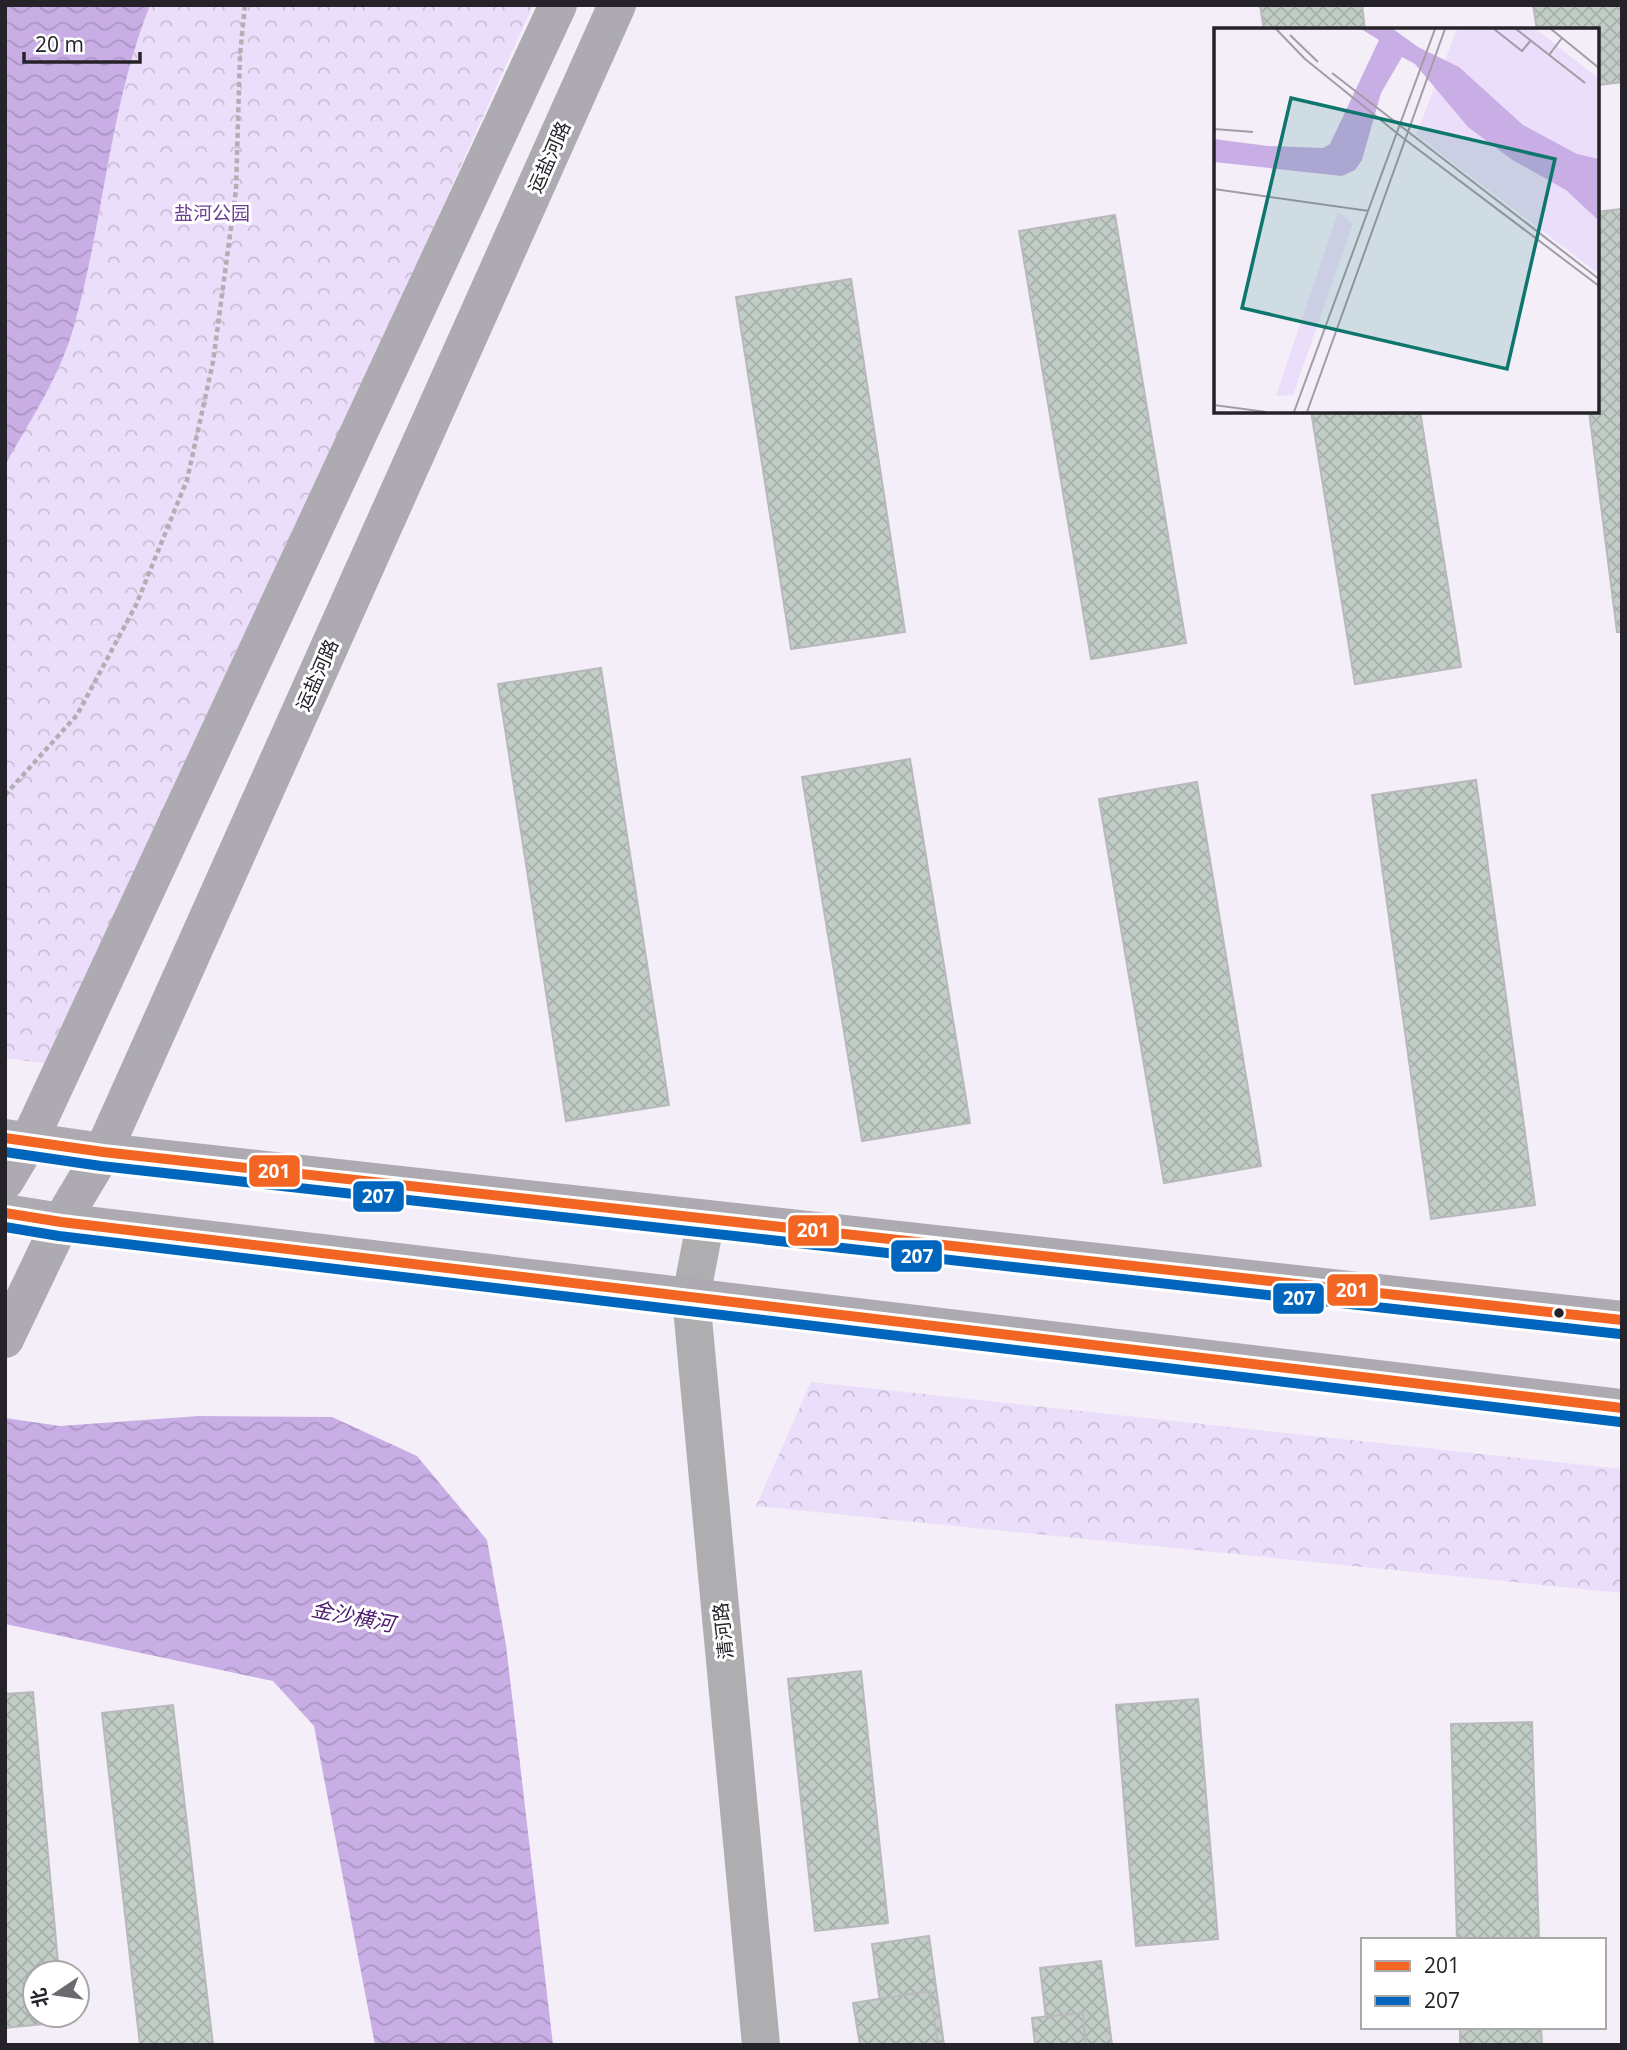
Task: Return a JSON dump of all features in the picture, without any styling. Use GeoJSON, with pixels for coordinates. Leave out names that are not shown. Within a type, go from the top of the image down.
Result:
{"type":"FeatureCollection","features":[{"type":"Feature","properties":{"kind":"street"},"geometry":{"type":"LineString","coordinates":[[5,1181],[17,1140],[558,5]]}},
{"type":"Feature","properties":{"kind":"street","name":"运盐河路"},"geometry":{"type":"LineString","coordinates":[[5,1339],[61,1222],[103,1152],[617,5]]}},
{"type":"Feature","properties":{"kind":"street"},"geometry":{"type":"LineString","coordinates":[[17,1140],[103,1152],[1622,1320]]}},
{"type":"Feature","properties":{"kind":"street"},"geometry":{"type":"LineString","coordinates":[[5,1213],[61,1222],[1622,1408]]}},
{"type":"Feature","properties":{"kind":"street","name":"清河路"},"geometry":{"type":"LineString","coordinates":[[706,1219],[691,1297],[761,2045]]}},
{"type":"Feature","properties":{"kind":"path"},"geometry":{"type":"LineString","coordinates":[[5,794],[77,715],[136,605],[187,480],[213,362],[236,190],[240,55],[245,5]]}},
{"type":"Feature","properties":{"kind":"green space","name":"盐河公园"},"geometry":{"type":"Polygon","coordinates":[[[5,5],[533,5],[58,1065],[5,1058],[5,5]]]}},
{"type":"Feature","properties":{"kind":"green space"},"geometry":{"type":"Polygon","coordinates":[[[811,1382],[1622,1469],[1622,1593],[756,1506],[811,1382]]]}},
{"type":"Feature","properties":{"kind":"water"},"geometry":{"type":"Polygon","coordinates":[[[5,5],[150,5],[125,84],[74,326],[53,380],[5,465],[5,5]]]}},
{"type":"Feature","properties":{"kind":"water","name":"金沙横河"},"geometry":{"type":"Polygon","coordinates":[[[199,1416],[332,1417],[417,1456],[487,1540],[506,1645],[553,2045],[375,2045],[314,1726],[273,1681],[5,1624],[5,1418],[60,1426],[199,1416]]]}},
{"type":"Feature","properties":{"kind":"building"},"geometry":{"type":"Polygon","coordinates":[[[1260,5],[1362,5],[1365,28],[1264,28],[1260,5]]]}},
{"type":"Feature","properties":{"kind":"building"},"geometry":{"type":"Polygon","coordinates":[[[1533,5],[1622,5],[1622,82],[1599,85],[1599,28],[1537,28],[1533,5]]]}},
{"type":"Feature","properties":{"kind":"building"},"geometry":{"type":"Polygon","coordinates":[[[1622,209],[1622,632],[1617,632],[1589,413],[1599,413],[1599,212],[1622,209]]]}},
{"type":"Feature","properties":{"kind":"building"},"geometry":{"type":"Polygon","coordinates":[[[1115,215],[1186,643],[1091,659],[1019,231],[1115,215]]]}},
{"type":"Feature","properties":{"kind":"building"},"geometry":{"type":"Polygon","coordinates":[[[851,279],[905,632],[791,649],[736,297],[851,279]]]}},
{"type":"Feature","properties":{"kind":"building"},"geometry":{"type":"Polygon","coordinates":[[[1311,413],[1420,413],[1461,667],[1355,684],[1311,413]]]}},
{"type":"Feature","properties":{"kind":"building"},"geometry":{"type":"Polygon","coordinates":[[[601,668],[669,1105],[566,1121],[498,684],[601,668]]]}},
{"type":"Feature","properties":{"kind":"building"},"geometry":{"type":"Polygon","coordinates":[[[910,759],[970,1123],[862,1141],[802,777],[910,759]]]}},
{"type":"Feature","properties":{"kind":"building"},"geometry":{"type":"Polygon","coordinates":[[[1476,780],[1535,1205],[1431,1219],[1372,795],[1476,780]]]}},
{"type":"Feature","properties":{"kind":"building"},"geometry":{"type":"Polygon","coordinates":[[[1197,782],[1261,1166],[1164,1183],[1099,799],[1197,782]]]}},
{"type":"Feature","properties":{"kind":"building"},"geometry":{"type":"Polygon","coordinates":[[[861,1671],[888,1923],[815,1931],[788,1679],[861,1671]]]}},
{"type":"Feature","properties":{"kind":"building"},"geometry":{"type":"Polygon","coordinates":[[[33,1692],[58,1959],[21,1959],[21,2026],[5,2028],[5,1694],[33,1692]]]}},
{"type":"Feature","properties":{"kind":"building"},"geometry":{"type":"Polygon","coordinates":[[[1198,1699],[1218,1939],[1136,1946],[1116,1705],[1198,1699]]]}},
{"type":"Feature","properties":{"kind":"building"},"geometry":{"type":"Polygon","coordinates":[[[173,1705],[213,2045],[140,2045],[102,1713],[173,1705]]]}},
{"type":"Feature","properties":{"kind":"building"},"geometry":{"type":"Polygon","coordinates":[[[1532,1722],[1539,1938],[1457,1938],[1451,1724],[1532,1722]]]}},
{"type":"Feature","properties":{"kind":"building"},"geometry":{"type":"Polygon","coordinates":[[[929,1936],[944,2045],[886,2045],[872,1944],[929,1936]]]}},
{"type":"Feature","properties":{"kind":"building"},"geometry":{"type":"Polygon","coordinates":[[[1101,1961],[1112,2045],[1049,2045],[1040,1968],[1101,1961]]]}},
{"type":"Feature","properties":{"kind":"building"},"geometry":{"type":"Polygon","coordinates":[[[930,1991],[938,2045],[860,2045],[853,2003],[930,1991]]]}},
{"type":"Feature","properties":{"kind":"building"},"geometry":{"type":"Polygon","coordinates":[[[1083,2013],[1086,2045],[1035,2045],[1032,2018],[1083,2013]]]}},
{"type":"Feature","properties":{"kind":"building"},"geometry":{"type":"Polygon","coordinates":[[[1460,2029],[1541,2029],[1542,2045],[1460,2045],[1460,2029]]]}},
{"type":"Feature","properties":{"kind":"transit line","name":"201"},"geometry":{"type":"LineString","coordinates":[[5,1138],[103,1152],[1622,1320]]}},
{"type":"Feature","properties":{"kind":"transit line","name":"207"},"geometry":{"type":"LineString","coordinates":[[5,1152],[101,1166],[1620,1334]]}},
{"type":"Feature","properties":{"kind":"transit line","name":"201"},"geometry":{"type":"LineString","coordinates":[[5,1213],[61,1222],[1622,1408]]}},
{"type":"Feature","properties":{"kind":"transit line","name":"207"},"geometry":{"type":"LineString","coordinates":[[5,1227],[59,1236],[1620,1422]]}}]}
